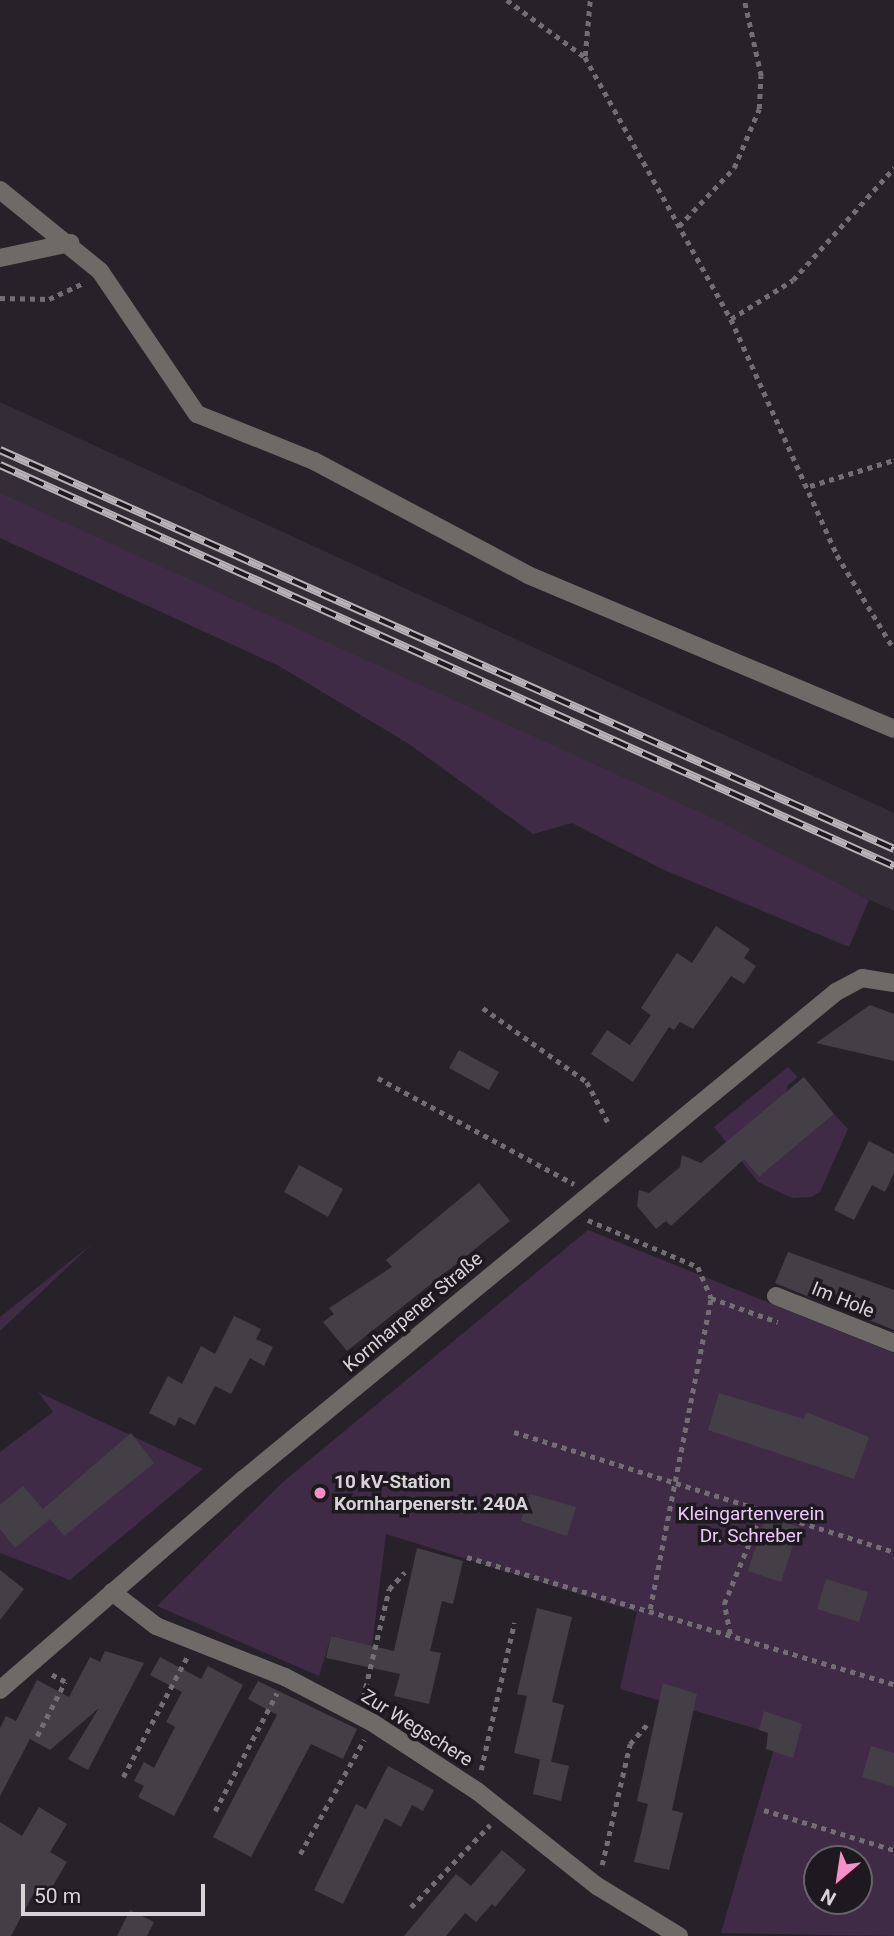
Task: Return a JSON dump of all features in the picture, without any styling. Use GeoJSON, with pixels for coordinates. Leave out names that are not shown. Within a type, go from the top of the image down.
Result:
{"type":"FeatureCollection","features":[{"type":"Feature","properties":{"kind":"street"},"geometry":{"type":"LineString","coordinates":[[0,190],[70,243],[100,271],[197,414],[314,461],[528,575],[894,729]]}},
{"type":"Feature","properties":{"kind":"street"},"geometry":{"type":"LineString","coordinates":[[0,258],[70,243]]}},
{"type":"Feature","properties":{"kind":"street","name":"Kornharpener Straße"},"geometry":{"type":"LineString","coordinates":[[0,1690],[112,1592],[588,1192],[836,992],[862,978],[894,983]]}},
{"type":"Feature","properties":{"kind":"street","name":"Im Hole"},"geometry":{"type":"LineString","coordinates":[[776,1296],[894,1343]]}},
{"type":"Feature","properties":{"kind":"street","name":"Zur Wegschere"},"geometry":{"type":"LineString","coordinates":[[112,1592],[156,1626],[285,1677],[366,1719],[477,1791],[597,1886],[680,1936]]}},
{"type":"Feature","properties":{"kind":"path"},"geometry":{"type":"LineString","coordinates":[[507,0],[585,57],[731,319],[810,486],[866,613],[894,649]]}},
{"type":"Feature","properties":{"kind":"path"},"geometry":{"type":"LineString","coordinates":[[585,57],[590,0]]}},
{"type":"Feature","properties":{"kind":"path"},"geometry":{"type":"LineString","coordinates":[[679,226],[734,168],[757,119],[761,76],[744,0]]}},
{"type":"Feature","properties":{"kind":"path"},"geometry":{"type":"LineString","coordinates":[[731,319],[793,280],[894,168]]}},
{"type":"Feature","properties":{"kind":"path"},"geometry":{"type":"LineString","coordinates":[[0,298],[49,299],[100,271]]}},
{"type":"Feature","properties":{"kind":"path"},"geometry":{"type":"LineString","coordinates":[[810,486],[894,460]]}},
{"type":"Feature","properties":{"kind":"path"},"geometry":{"type":"LineString","coordinates":[[483,1008],[586,1082],[609,1124]]}},
{"type":"Feature","properties":{"kind":"path"},"geometry":{"type":"LineString","coordinates":[[378,1078],[588,1192]]}},
{"type":"Feature","properties":{"kind":"path"},"geometry":{"type":"LineString","coordinates":[[571,1207],[589,1222],[698,1267],[711,1298],[671,1483],[650,1608]]}},
{"type":"Feature","properties":{"kind":"path"},"geometry":{"type":"LineString","coordinates":[[711,1298],[793,1327]]}},
{"type":"Feature","properties":{"kind":"path"},"geometry":{"type":"LineString","coordinates":[[514,1432],[894,1552]]}},
{"type":"Feature","properties":{"kind":"path"},"geometry":{"type":"LineString","coordinates":[[730,1634],[724,1604],[762,1512]]}},
{"type":"Feature","properties":{"kind":"path"},"geometry":{"type":"LineString","coordinates":[[467,1557],[650,1608],[894,1684]]}},
{"type":"Feature","properties":{"kind":"path"},"geometry":{"type":"LineString","coordinates":[[300,1854],[366,1719],[388,1589],[405,1572]]}},
{"type":"Feature","properties":{"kind":"path"},"geometry":{"type":"LineString","coordinates":[[477,1791],[514,1623]]}},
{"type":"Feature","properties":{"kind":"path"},"geometry":{"type":"LineString","coordinates":[[123,1777],[195,1642]]}},
{"type":"Feature","properties":{"kind":"path"},"geometry":{"type":"LineString","coordinates":[[30,1663],[65,1682],[37,1736]]}},
{"type":"Feature","properties":{"kind":"path"},"geometry":{"type":"LineString","coordinates":[[215,1811],[285,1677]]}},
{"type":"Feature","properties":{"kind":"path"},"geometry":{"type":"LineString","coordinates":[[38,1719],[44,1722]]}},
{"type":"Feature","properties":{"kind":"path"},"geometry":{"type":"LineString","coordinates":[[597,1886],[630,1744],[648,1723]]}},
{"type":"Feature","properties":{"kind":"path"},"geometry":{"type":"LineString","coordinates":[[764,1810],[894,1850]]}},
{"type":"Feature","properties":{"kind":"path"},"geometry":{"type":"LineString","coordinates":[[411,1907],[502,1811]]}},
{"type":"Feature","properties":{"kind":"shaded area"},"geometry":{"type":"Polygon","coordinates":[[[0,402],[894,813],[894,911],[0,498],[0,402]]]}},
{"type":"Feature","properties":{"kind":"green space"},"geometry":{"type":"Polygon","coordinates":[[[0,493],[719,821],[869,900],[849,947],[662,869],[572,823],[533,834],[409,744],[279,666],[0,538],[0,493]]]}},
{"type":"Feature","properties":{"kind":"green space"},"geometry":{"type":"Polygon","coordinates":[[[788,1067],[798,1077],[788,1085],[759,1177],[834,1114],[848,1129],[820,1192],[811,1197],[792,1198],[758,1182],[714,1127],[788,1067]]]}},
{"type":"Feature","properties":{"kind":"green space","name":"Kleingartenverein Dr. Schreber"},"geometry":{"type":"Polygon","coordinates":[[[588,1230],[894,1353],[894,1936],[721,1933],[778,1735],[620,1689],[637,1612],[386,1534],[372,1646],[331,1636],[319,1676],[157,1606],[284,1481],[588,1230]]]}},
{"type":"Feature","properties":{"kind":"green space"},"geometry":{"type":"Polygon","coordinates":[[[93,1243],[0,1331],[0,1317],[93,1243]]]}},
{"type":"Feature","properties":{"kind":"green space"},"geometry":{"type":"Polygon","coordinates":[[[38,1392],[203,1469],[70,1580],[0,1553],[0,1452],[53,1412],[38,1392]]]}},
{"type":"Feature","properties":{"kind":"building"},"geometry":{"type":"Polygon","coordinates":[[[716,926],[750,949],[744,958],[756,966],[744,984],[731,976],[693,1029],[680,1022],[674,1030],[669,1027],[633,1082],[591,1054],[607,1030],[630,1045],[651,1015],[641,1008],[677,953],[692,963],[716,926]]]}},
{"type":"Feature","properties":{"kind":"building"},"geometry":{"type":"Polygon","coordinates":[[[870,1005],[894,1014],[894,1061],[816,1043],[870,1005]]]}},
{"type":"Feature","properties":{"kind":"building"},"geometry":{"type":"Polygon","coordinates":[[[459,1050],[499,1072],[489,1090],[449,1068],[459,1050]]]}},
{"type":"Feature","properties":{"kind":"building"},"geometry":{"type":"Polygon","coordinates":[[[804,1077],[834,1114],[759,1177],[744,1159],[671,1226],[666,1221],[656,1229],[637,1206],[639,1190],[649,1193],[680,1167],[682,1155],[701,1163],[804,1077]]]}},
{"type":"Feature","properties":{"kind":"building"},"geometry":{"type":"Polygon","coordinates":[[[869,1141],[894,1154],[894,1173],[885,1192],[872,1185],[854,1220],[834,1210],[869,1141]]]}},
{"type":"Feature","properties":{"kind":"building"},"geometry":{"type":"Polygon","coordinates":[[[299,1165],[343,1189],[328,1217],[284,1192],[299,1165]]]}},
{"type":"Feature","properties":{"kind":"building"},"geometry":{"type":"Polygon","coordinates":[[[479,1183],[510,1221],[347,1351],[323,1322],[334,1314],[329,1308],[392,1267],[386,1260],[479,1183]]]}},
{"type":"Feature","properties":{"kind":"building"},"geometry":{"type":"Polygon","coordinates":[[[788,1252],[894,1290],[894,1330],[859,1316],[863,1306],[829,1292],[824,1303],[775,1283],[788,1252]]]}},
{"type":"Feature","properties":{"kind":"building"},"geometry":{"type":"Polygon","coordinates":[[[234,1316],[261,1329],[256,1339],[273,1347],[264,1366],[250,1358],[231,1394],[215,1386],[195,1425],[179,1417],[175,1426],[149,1413],[168,1376],[182,1384],[201,1346],[215,1354],[234,1316]]]}},
{"type":"Feature","properties":{"kind":"building"},"geometry":{"type":"Polygon","coordinates":[[[719,1393],[804,1419],[806,1412],[869,1437],[854,1479],[708,1430],[719,1393]]]}},
{"type":"Feature","properties":{"kind":"building"},"geometry":{"type":"Polygon","coordinates":[[[131,1433],[154,1463],[64,1536],[50,1519],[15,1548],[0,1529],[0,1505],[23,1486],[43,1509],[131,1433]]]}},
{"type":"Feature","properties":{"kind":"building"},"geometry":{"type":"Polygon","coordinates":[[[530,1494],[576,1507],[567,1536],[521,1521],[530,1494]]]}},
{"type":"Feature","properties":{"kind":"building"},"geometry":{"type":"Polygon","coordinates":[[[766,1516],[799,1527],[781,1582],[748,1571],[766,1516]]]}},
{"type":"Feature","properties":{"kind":"building"},"geometry":{"type":"Polygon","coordinates":[[[417,1548],[463,1561],[453,1604],[442,1601],[430,1651],[441,1653],[429,1704],[394,1696],[400,1674],[326,1658],[331,1636],[394,1651],[417,1548]]]}},
{"type":"Feature","properties":{"kind":"building"},"geometry":{"type":"Polygon","coordinates":[[[0,1570],[24,1589],[0,1620],[0,1570]]]}},
{"type":"Feature","properties":{"kind":"building"},"geometry":{"type":"Polygon","coordinates":[[[826,1579],[868,1592],[859,1622],[817,1609],[826,1579]]]}},
{"type":"Feature","properties":{"kind":"building"},"geometry":{"type":"Polygon","coordinates":[[[537,1608],[572,1617],[552,1702],[564,1705],[551,1762],[514,1753],[527,1696],[517,1694],[537,1608]]]}},
{"type":"Feature","properties":{"kind":"building"},"geometry":{"type":"Polygon","coordinates":[[[105,1651],[144,1663],[88,1770],[68,1759],[99,1708],[50,1750],[30,1739],[0,1796],[0,1728],[6,1716],[16,1721],[37,1680],[69,1697],[90,1657],[100,1662],[105,1651]]]}},
{"type":"Feature","properties":{"kind":"building"},"geometry":{"type":"Polygon","coordinates":[[[160,1657],[201,1679],[208,1666],[243,1685],[174,1816],[138,1797],[144,1786],[134,1781],[144,1762],[154,1768],[175,1727],[166,1722],[182,1692],[150,1675],[160,1657]]]}},
{"type":"Feature","properties":{"kind":"building"},"geometry":{"type":"Polygon","coordinates":[[[258,1681],[357,1729],[343,1759],[311,1744],[251,1857],[213,1837],[277,1715],[248,1699],[258,1681]]]}},
{"type":"Feature","properties":{"kind":"building"},"geometry":{"type":"Polygon","coordinates":[[[663,1683],[697,1694],[672,1810],[683,1813],[669,1870],[634,1862],[648,1804],[637,1801],[663,1683]]]}},
{"type":"Feature","properties":{"kind":"building"},"geometry":{"type":"Polygon","coordinates":[[[764,1711],[802,1724],[793,1758],[766,1749],[768,1733],[759,1730],[764,1711]]]}},
{"type":"Feature","properties":{"kind":"building"},"geometry":{"type":"Polygon","coordinates":[[[871,1746],[894,1753],[894,1787],[862,1777],[871,1746]]]}},
{"type":"Feature","properties":{"kind":"building"},"geometry":{"type":"Polygon","coordinates":[[[540,1759],[569,1766],[561,1801],[533,1794],[540,1759]]]}},
{"type":"Feature","properties":{"kind":"building"},"geometry":{"type":"Polygon","coordinates":[[[388,1766],[434,1790],[423,1811],[412,1805],[401,1827],[385,1818],[343,1904],[314,1890],[356,1804],[366,1809],[388,1766]]]}},
{"type":"Feature","properties":{"kind":"building"},"geometry":{"type":"Polygon","coordinates":[[[39,1807],[67,1824],[50,1852],[67,1862],[48,1894],[37,1887],[11,1936],[0,1936],[0,1822],[22,1836],[39,1807]]]}},
{"type":"Feature","properties":{"kind":"building"},"geometry":{"type":"Polygon","coordinates":[[[502,1850],[526,1870],[495,1907],[492,1904],[476,1922],[465,1913],[446,1936],[404,1936],[456,1874],[471,1886],[502,1850]]]}},
{"type":"Feature","properties":{"kind":"building"},"geometry":{"type":"Polygon","coordinates":[[[130,1910],[154,1922],[147,1936],[117,1936],[130,1910]]]}},
{"type":"Feature","properties":{"kind":"railway"},"geometry":{"type":"LineString","coordinates":[[0,450],[894,849]]}},
{"type":"Feature","properties":{"kind":"railway"},"geometry":{"type":"LineString","coordinates":[[0,465],[894,866]]}},
{"type":"Feature","properties":{"kind":"place","name":"10 kV-Station Kornharpenerstr. 240A"},"geometry":{"type":"Point","coordinates":[320,1493]}}]}
